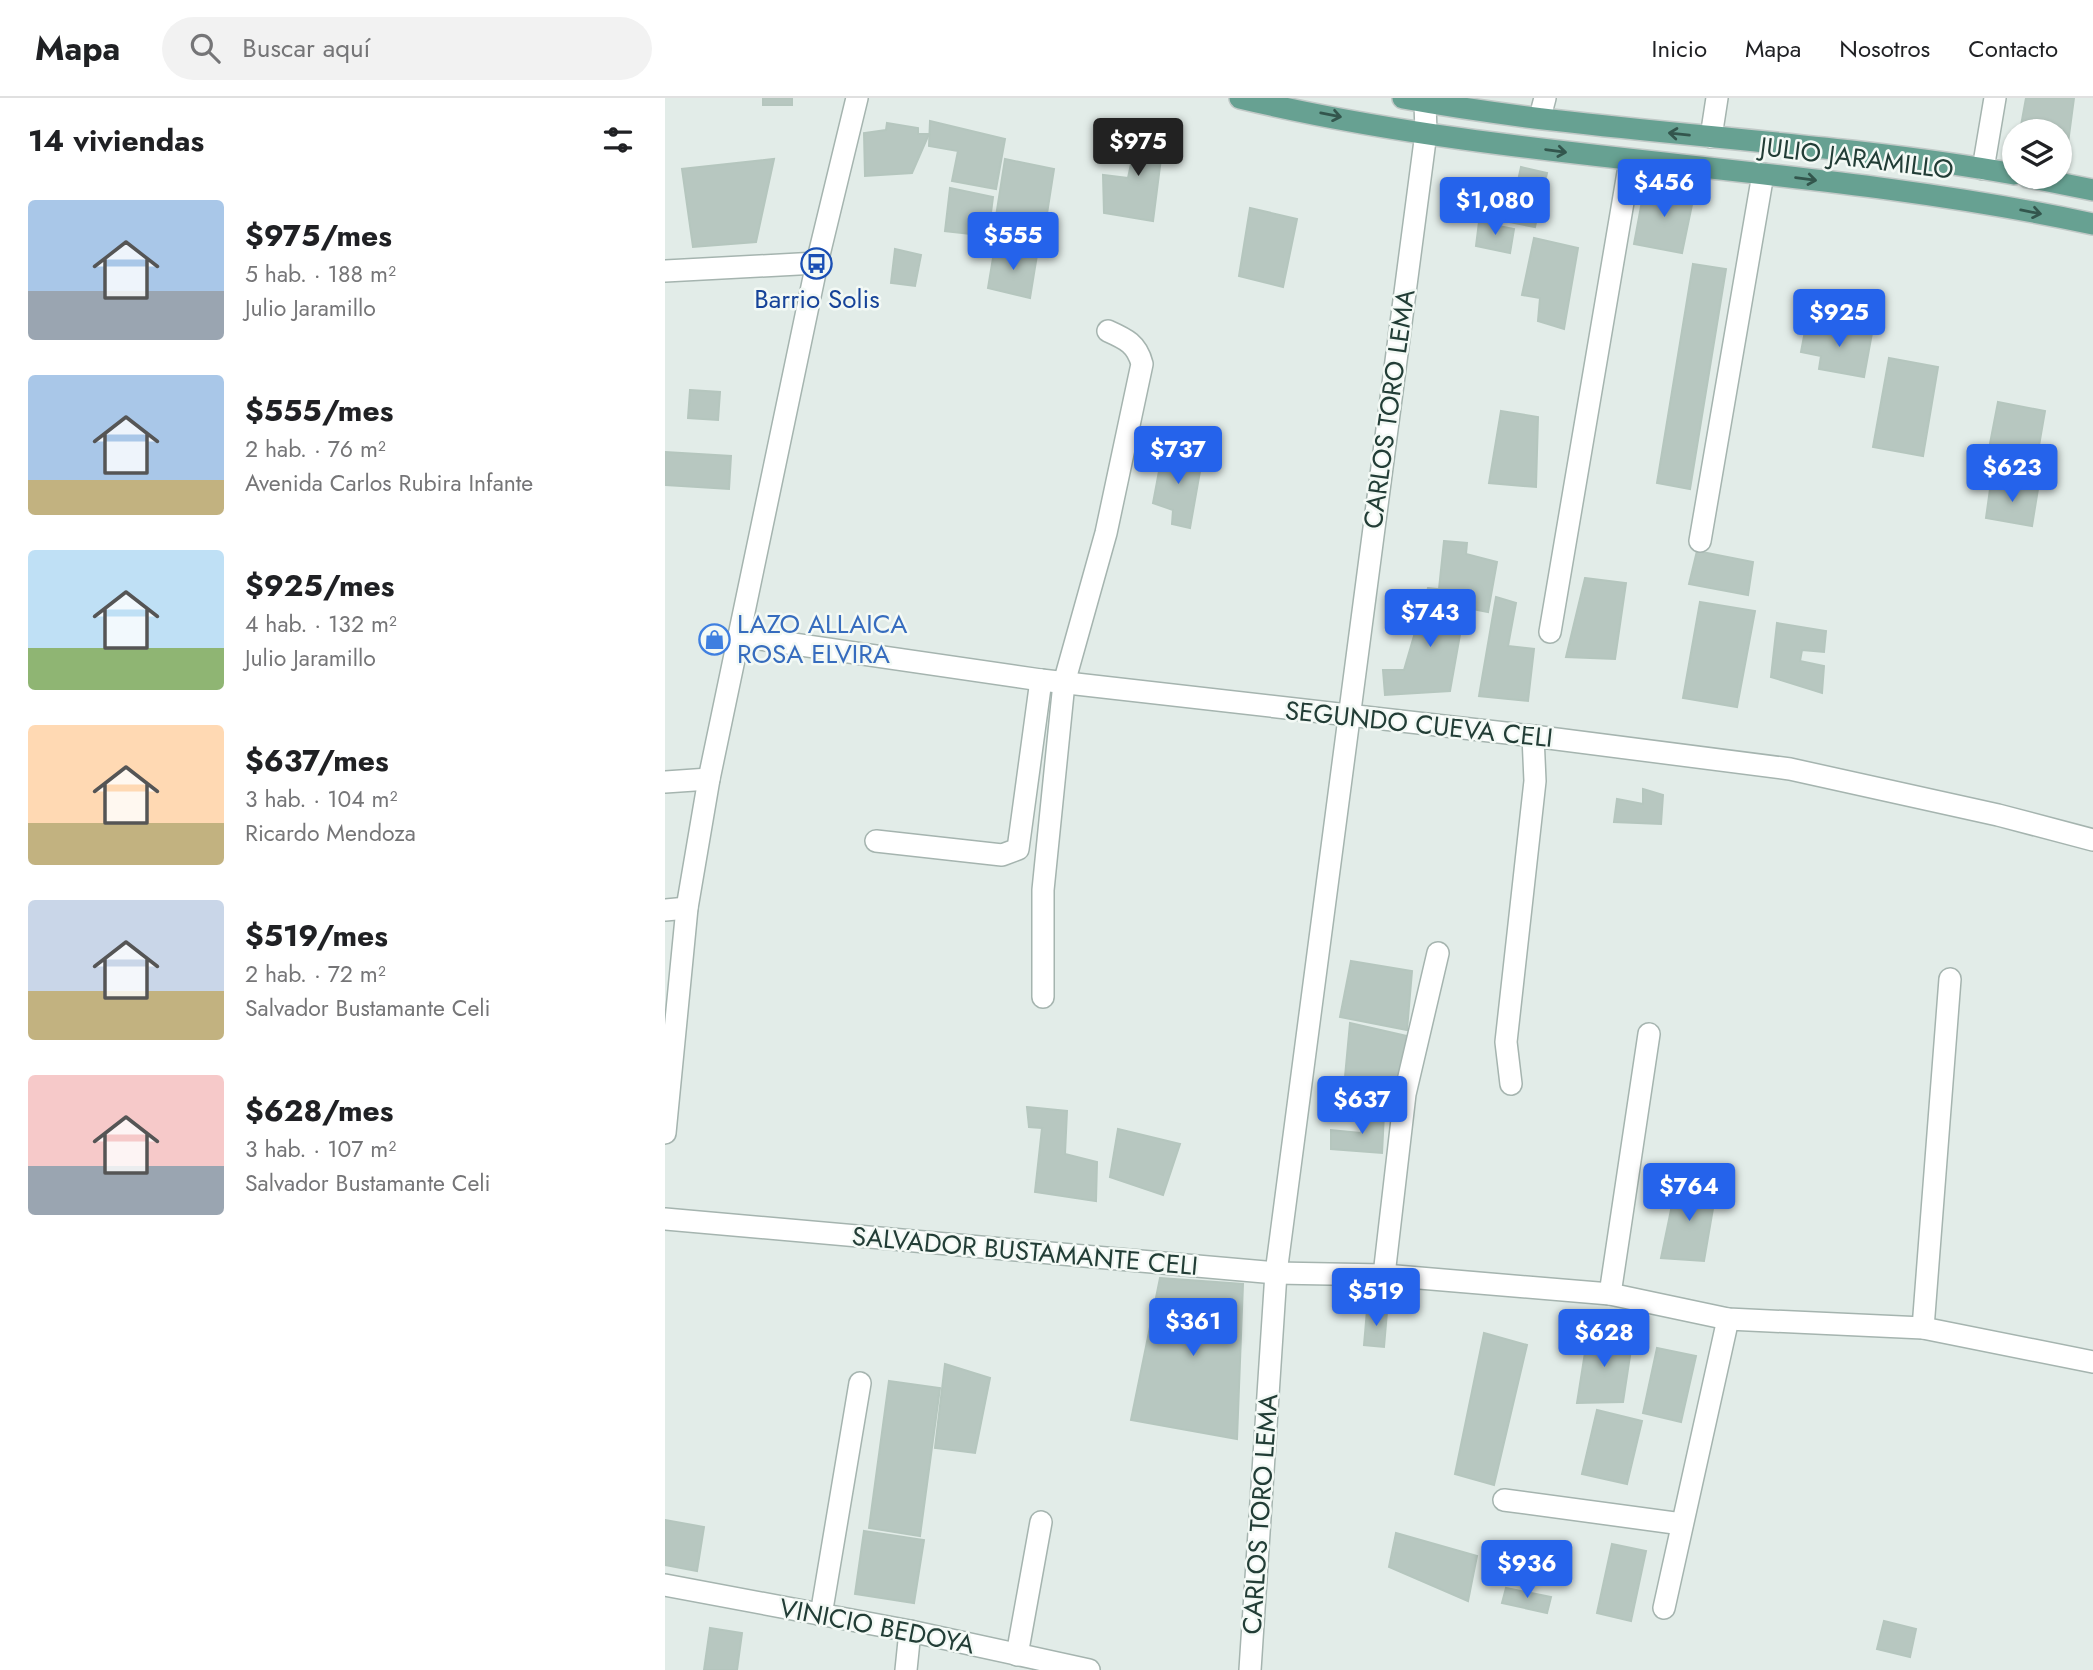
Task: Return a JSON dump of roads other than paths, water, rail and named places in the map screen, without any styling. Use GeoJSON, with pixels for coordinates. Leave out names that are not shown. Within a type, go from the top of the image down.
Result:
{"type":"FeatureCollection","features":[{"type":"Feature","properties":{"kind":"main road","name":"JULIO JARAMILLO"},"geometry":{"type":"LineString","coordinates":[[1240,98],[1426,133],[1630,161],[1763,174],[1989,204],[2093,223]]}},
{"type":"Feature","properties":{"kind":"main road","name":"JULIO JARAMILLO"},"geometry":{"type":"LineString","coordinates":[[1403,98],[1425,102],[1543,107],[1711,137],[1859,150],[2002,172]]}},
{"type":"Feature","properties":{"kind":"main road"},"geometry":{"type":"LineString","coordinates":[[2072,186],[2093,190]]}},
{"type":"Feature","properties":{"kind":"street"},"geometry":{"type":"LineString","coordinates":[[1711,137],[1717,98]]}},
{"type":"Feature","properties":{"kind":"street"},"geometry":{"type":"LineString","coordinates":[[1983,169],[1995,98]]}},
{"type":"Feature","properties":{"kind":"street"},"geometry":{"type":"LineString","coordinates":[[665,1133],[669,1052],[687,908],[709,779],[817,263],[854,101]]}},
{"type":"Feature","properties":{"kind":"street","name":"CARLOS TORO LEMA"},"geometry":{"type":"LineString","coordinates":[[1249,1670],[1276,1273],[1347,716],[1426,133],[1425,102]]}},
{"type":"Feature","properties":{"kind":"street"},"geometry":{"type":"LineString","coordinates":[[1550,632],[1630,161]]}},
{"type":"Feature","properties":{"kind":"street"},"geometry":{"type":"LineString","coordinates":[[1700,541],[1763,174]]}},
{"type":"Feature","properties":{"kind":"street"},"geometry":{"type":"LineString","coordinates":[[665,271],[817,263]]}},
{"type":"Feature","properties":{"kind":"street"},"geometry":{"type":"LineString","coordinates":[[1043,997],[1043,890],[1064,683],[1106,533],[1142,364],[1139,351],[1130,341],[1108,331]]}},
{"type":"Feature","properties":{"kind":"street","name":"SEGUNDO CUEVA CELI"},"geometry":{"type":"LineString","coordinates":[[739,636],[1064,683],[1533,736],[1790,769],[1998,815],[2093,840]]}},
{"type":"Feature","properties":{"kind":"street"},"geometry":{"type":"LineString","coordinates":[[876,841],[1002,855],[1018,849],[1023,834],[1041,680]]}},
{"type":"Feature","properties":{"kind":"street"},"geometry":{"type":"LineString","coordinates":[[1511,1084],[1506,1042],[1535,780],[1533,736]]}},
{"type":"Feature","properties":{"kind":"street"},"geometry":{"type":"LineString","coordinates":[[665,782],[709,779]]}},
{"type":"Feature","properties":{"kind":"street"},"geometry":{"type":"LineString","coordinates":[[665,910],[687,908]]}},
{"type":"Feature","properties":{"kind":"street"},"geometry":{"type":"LineString","coordinates":[[1384,1275],[1405,1094],[1438,953]]}},
{"type":"Feature","properties":{"kind":"street"},"geometry":{"type":"LineString","coordinates":[[1923,1328],[1950,979]]}},
{"type":"Feature","properties":{"kind":"street"},"geometry":{"type":"LineString","coordinates":[[1610,1294],[1649,1034]]}},
{"type":"Feature","properties":{"kind":"street","name":"SALVADOR BUSTAMANTE CELI"},"geometry":{"type":"LineString","coordinates":[[665,1219],[1276,1273],[1384,1275],[1610,1294],[1728,1318],[1923,1328],[2093,1362]]}},
{"type":"Feature","properties":{"kind":"street"},"geometry":{"type":"LineString","coordinates":[[1664,1608],[1728,1318]]}},
{"type":"Feature","properties":{"kind":"street"},"geometry":{"type":"LineString","coordinates":[[821,1615],[860,1383]]}},
{"type":"Feature","properties":{"kind":"street"},"geometry":{"type":"LineString","coordinates":[[1504,1500],[1682,1524]]}},
{"type":"Feature","properties":{"kind":"street"},"geometry":{"type":"LineString","coordinates":[[1017,1655],[1041,1522]]}},
{"type":"Feature","properties":{"kind":"street","name":"VINICIO BEDOYA"},"geometry":{"type":"LineString","coordinates":[[665,1586],[910,1631],[1089,1670]]}},
{"type":"Feature","properties":{"kind":"street"},"geometry":{"type":"LineString","coordinates":[[906,1670],[910,1631]]}},
{"type":"Feature","properties":{"kind":"place","name":"Barrio Solis"},"geometry":{"type":"Point","coordinates":[817,263]}},
{"type":"Feature","properties":{"kind":"place","name":"LAZO ALLAICA ROSA ELVIRA"},"geometry":{"type":"Point","coordinates":[714,639]}}]}
